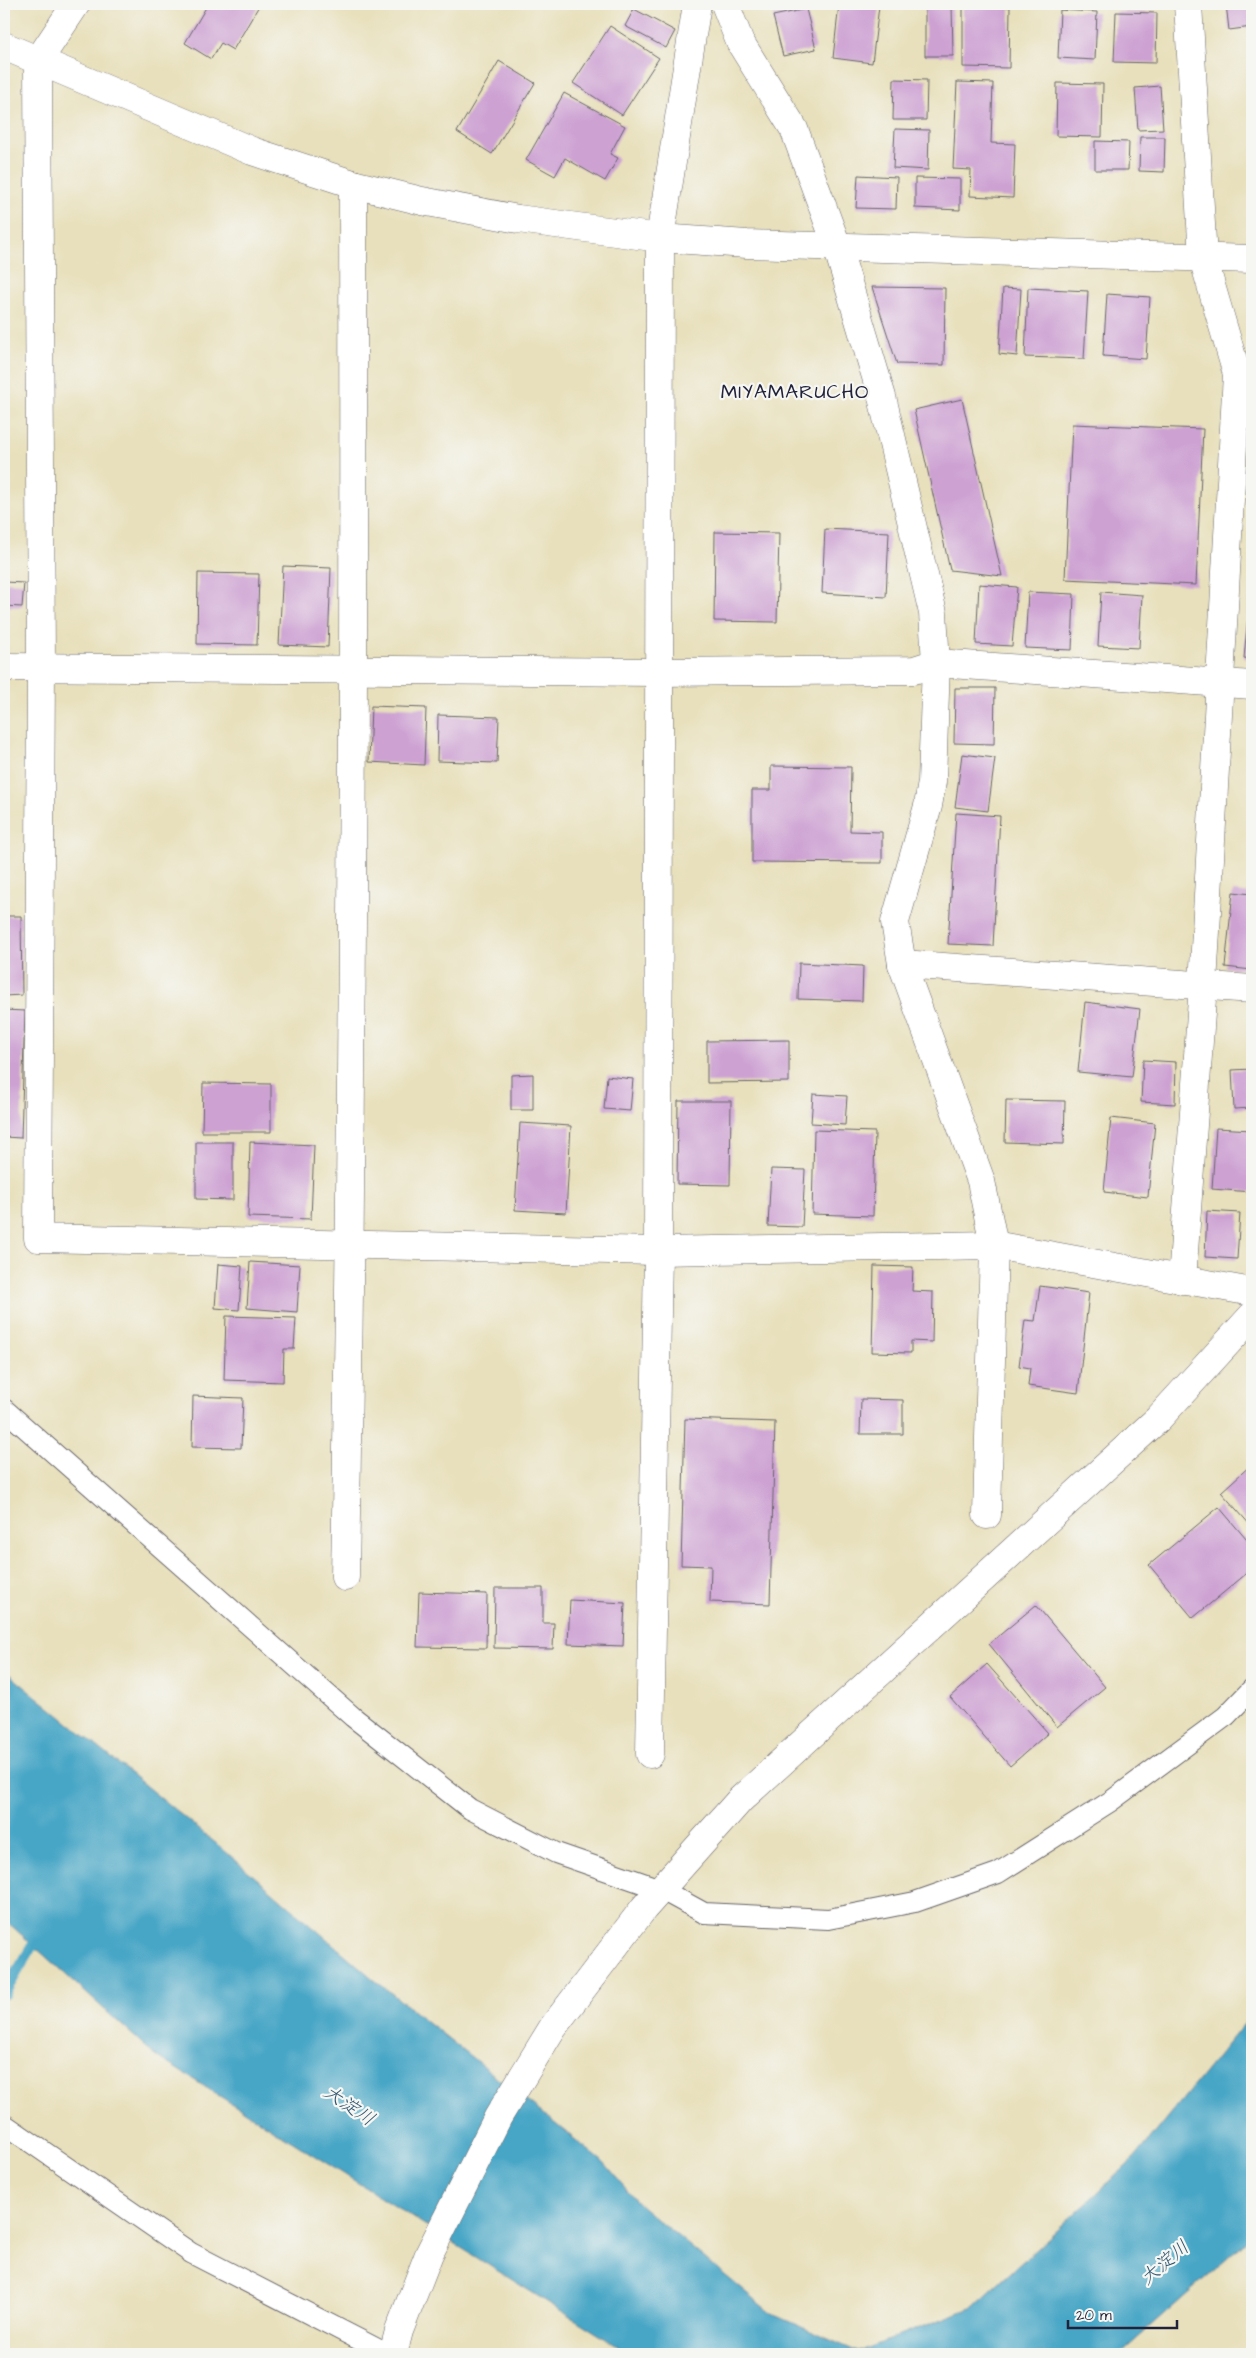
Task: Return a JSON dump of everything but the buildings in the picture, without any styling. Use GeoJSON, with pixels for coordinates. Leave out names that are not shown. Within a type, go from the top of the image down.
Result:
{"type":"FeatureCollection","features":[{"type":"Feature","properties":{"kind":"street"},"geometry":{"type":"LineString","coordinates":[[76,4],[38,61],[41,667],[38,1238],[658,1251],[994,1245],[1252,1292]]}},
{"type":"Feature","properties":{"kind":"street"},"geometry":{"type":"LineString","coordinates":[[650,1754],[658,1251],[657,672],[660,238],[697,4]]}},
{"type":"Feature","properties":{"kind":"street"},"geometry":{"type":"LineString","coordinates":[[725,4],[740,42],[794,129],[837,246],[882,397],[933,613],[936,663],[932,782],[895,922],[902,964],[981,1180],[994,1245],[987,1515]]}},
{"type":"Feature","properties":{"kind":"street"},"geometry":{"type":"LineString","coordinates":[[1182,1280],[1203,985],[1237,374],[1203,258],[1188,4]]}},
{"type":"Feature","properties":{"kind":"street"},"geometry":{"type":"LineString","coordinates":[[4,46],[252,151],[353,184],[422,201],[518,219],[660,238],[747,244],[1252,259]]}},
{"type":"Feature","properties":{"kind":"street"},"geometry":{"type":"LineString","coordinates":[[345,1577],[350,1246],[354,668],[353,184]]}},
{"type":"Feature","properties":{"kind":"street"},"geometry":{"type":"LineString","coordinates":[[4,667],[354,668],[657,672],[914,670],[936,663],[1252,685]]}},
{"type":"Feature","properties":{"kind":"street"},"geometry":{"type":"LineString","coordinates":[[902,964],[1252,989]]}},
{"type":"Feature","properties":{"kind":"street"},"geometry":{"type":"LineString","coordinates":[[393,2346],[429,2254],[498,2117],[553,2028],[652,1898],[740,1800],[1158,1419],[1252,1316]]}},
{"type":"Feature","properties":{"kind":"lane"},"geometry":{"type":"LineString","coordinates":[[4,1409],[353,1717],[470,1809],[556,1853],[652,1898],[704,1913],[828,1919],[916,1902],[998,1873],[1111,1801],[1226,1716],[1252,1690]]}},
{"type":"Feature","properties":{"kind":"lane"},"geometry":{"type":"LineString","coordinates":[[4,2124],[191,2253],[393,2346]]}},
{"type":"Feature","properties":{"kind":"water","name":"大淀川"},"geometry":{"type":"Polygon","coordinates":[[[4,1670],[218,1845],[371,1977],[602,2161],[640,2205],[772,2314],[858,2352],[973,2307],[1135,2158],[1252,2014],[1252,2234],[1239,2248],[1120,2354],[630,2354],[156,2056],[4,1919],[4,1670]]]}},
{"type":"Feature","properties":{"kind":"waterway"},"geometry":{"type":"LineString","coordinates":[[4,1994],[40,1933]]}},
{"type":"Feature","properties":{"kind":"district","name":"MIYAMARUCHO"},"geometry":{"type":"Point","coordinates":[795,392]}}]}
